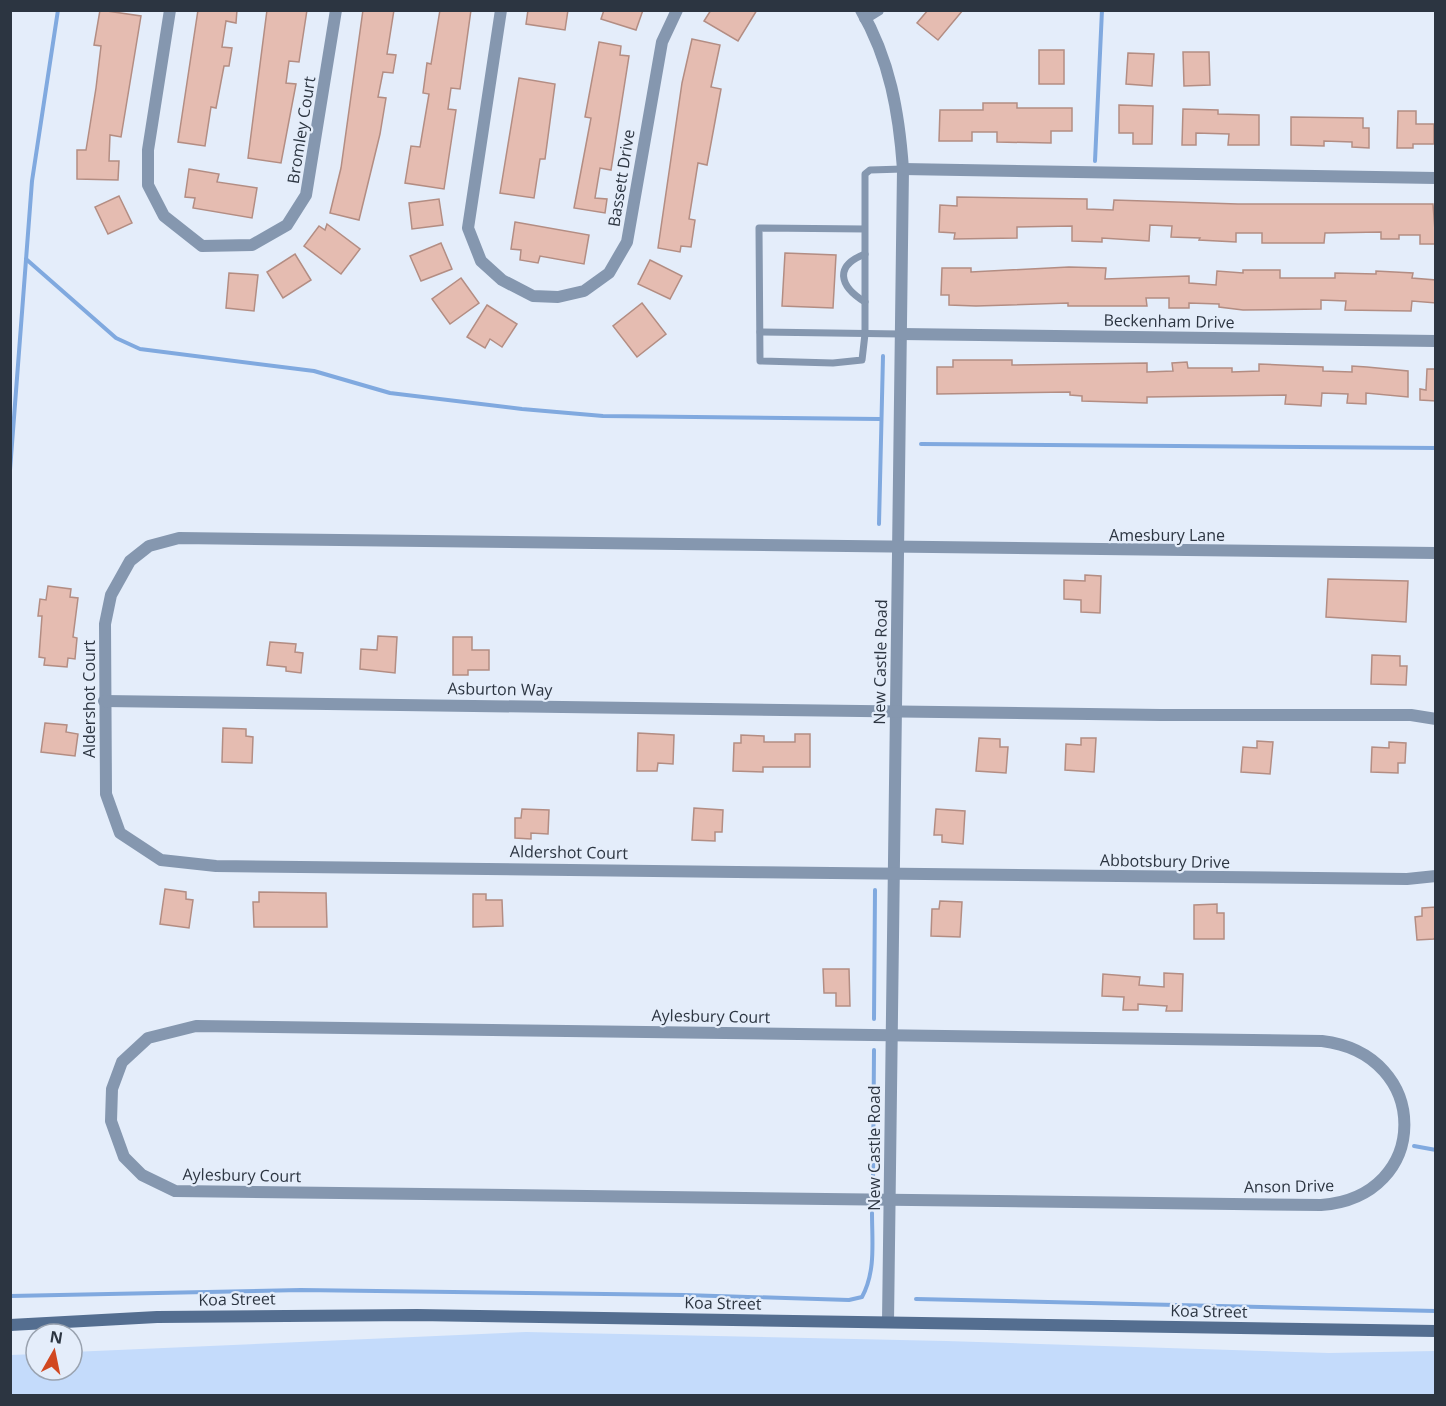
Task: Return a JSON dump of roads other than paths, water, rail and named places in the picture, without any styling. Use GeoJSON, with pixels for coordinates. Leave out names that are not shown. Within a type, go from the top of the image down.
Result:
{"type":"FeatureCollection","features":[{"type":"Feature","properties":{"kind":"main road","name":"Koa Street"},"geometry":{"type":"LineString","coordinates":[[10,1325],[133,1317],[323,1315],[1436,1331]]}},
{"type":"Feature","properties":{"kind":"street","name":"Bromley Court"},"geometry":{"type":"LineString","coordinates":[[170,10],[148,150],[148,184],[164,216],[202,246],[252,245],[287,225],[306,195],[336,10]]}},
{"type":"Feature","properties":{"kind":"street","name":"Bassett Drive"},"geometry":{"type":"LineString","coordinates":[[501,10],[468,228],[480,261],[502,280],[533,296],[558,297],[584,291],[609,273],[627,242],[660,51],[669,23],[677,10]]}},
{"type":"Feature","properties":{"kind":"street"},"geometry":{"type":"LineString","coordinates":[[863,14],[878,10]]}},
{"type":"Feature","properties":{"kind":"street","name":"New Castle Road"},"geometry":{"type":"LineString","coordinates":[[863,14],[891,80],[900,123],[903,169],[888,1322]]}},
{"type":"Feature","properties":{"kind":"street"},"geometry":{"type":"LineString","coordinates":[[903,169],[1436,178]]}},
{"type":"Feature","properties":{"kind":"street","name":"Beckenham Drive"},"geometry":{"type":"LineString","coordinates":[[901,334],[1436,341]]}},
{"type":"Feature","properties":{"kind":"street","name":"Aldershot Court"},"geometry":{"type":"LineString","coordinates":[[894,873],[216,866],[161,860],[120,833],[106,794],[104,701],[105,624],[111,595],[120,575],[130,561],[149,546],[179,537],[898,548]]}},
{"type":"Feature","properties":{"kind":"street","name":"Amesbury Lane"},"geometry":{"type":"LineString","coordinates":[[898,548],[1436,554]]}},
{"type":"Feature","properties":{"kind":"street","name":"Asburton Way"},"geometry":{"type":"LineString","coordinates":[[104,701],[897,710]]}},
{"type":"Feature","properties":{"kind":"street"},"geometry":{"type":"LineString","coordinates":[[897,710],[1161,715],[1411,715],[1436,718]]}},
{"type":"Feature","properties":{"kind":"street","name":"Abbotsbury Drive"},"geometry":{"type":"LineString","coordinates":[[894,873],[1181,878],[1407,879],[1436,876]]}},
{"type":"Feature","properties":{"kind":"street","name":"Aylesbury Court"},"geometry":{"type":"LineString","coordinates":[[890,1199],[175,1191],[142,1175],[124,1158],[111,1121],[112,1089],[122,1062],[148,1038],[196,1026],[891,1035]]}},
{"type":"Feature","properties":{"kind":"street","name":"Anson Drive"},"geometry":{"type":"LineString","coordinates":[[890,1199],[1334,1204],[1362,1195],[1386,1177],[1402,1146],[1405,1128],[1401,1099],[1386,1071],[1358,1050],[1335,1042],[891,1035]]}},
{"type":"Feature","properties":{"kind":"lane"},"geometry":{"type":"LineString","coordinates":[[866,229],[759,228],[760,361],[833,363],[862,360],[865,334],[866,229],[865,174],[870,170],[903,169]]}},
{"type":"Feature","properties":{"kind":"lane"},"geometry":{"type":"LineString","coordinates":[[865,254],[853,259],[845,268],[844,283],[848,290],[865,302]]}},
{"type":"Feature","properties":{"kind":"lane"},"geometry":{"type":"LineString","coordinates":[[760,332],[901,334]]}},
{"type":"Feature","properties":{"kind":"waterway"},"geometry":{"type":"LineString","coordinates":[[10,470],[32,181],[58,10]]}},
{"type":"Feature","properties":{"kind":"waterway"},"geometry":{"type":"LineString","coordinates":[[1095,161],[1102,10]]}},
{"type":"Feature","properties":{"kind":"waterway"},"geometry":{"type":"LineString","coordinates":[[26,259],[116,338],[140,349],[314,371],[390,393],[522,409],[603,416],[880,419]]}},
{"type":"Feature","properties":{"kind":"waterway"},"geometry":{"type":"LineString","coordinates":[[879,524],[883,356]]}},
{"type":"Feature","properties":{"kind":"waterway"},"geometry":{"type":"LineString","coordinates":[[921,444],[1436,448]]}},
{"type":"Feature","properties":{"kind":"waterway"},"geometry":{"type":"LineString","coordinates":[[874,1019],[875,890]]}},
{"type":"Feature","properties":{"kind":"waterway"},"geometry":{"type":"LineString","coordinates":[[873,1183],[874,1050]]}},
{"type":"Feature","properties":{"kind":"waterway"},"geometry":{"type":"LineString","coordinates":[[1414,1146],[1436,1150]]}},
{"type":"Feature","properties":{"kind":"waterway"},"geometry":{"type":"LineString","coordinates":[[10,1296],[301,1290],[684,1295],[849,1300],[862,1297],[869,1277],[872,1256],[872,1213]]}},
{"type":"Feature","properties":{"kind":"waterway"},"geometry":{"type":"LineString","coordinates":[[916,1299],[1436,1311]]}}]}
